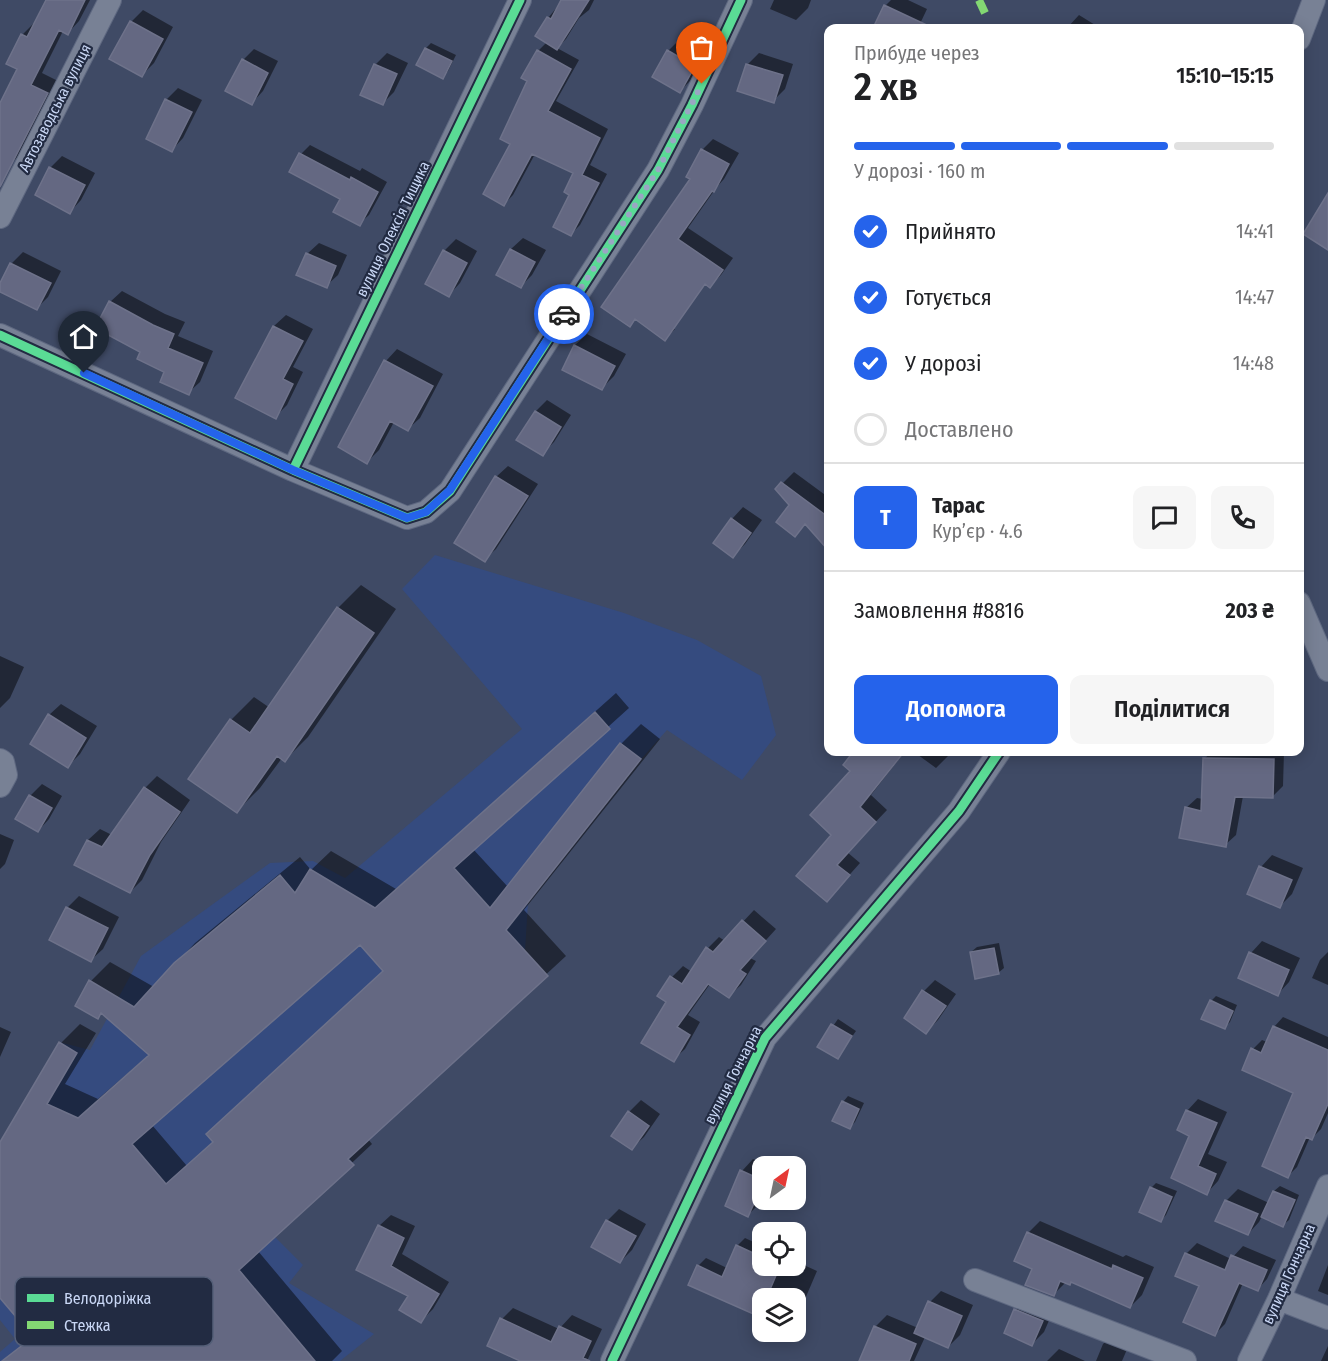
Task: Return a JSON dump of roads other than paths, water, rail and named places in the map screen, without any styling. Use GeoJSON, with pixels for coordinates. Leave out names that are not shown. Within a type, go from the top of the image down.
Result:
{"type":"FeatureCollection","features":[{"type":"Feature","properties":{"kind":"street","name":"Автозаводська вулиця"},"geometry":{"type":"LineString","coordinates":[[0,217],[110,0]]}},
{"type":"Feature","properties":{"kind":"street","name":"вулиця Олексія Тищика"},"geometry":{"type":"LineString","coordinates":[[293,470],[520,0]]}},
{"type":"Feature","properties":{"kind":"street"},"geometry":{"type":"LineString","coordinates":[[0,334],[293,470],[407,518],[426,512],[450,490],[658,170],[692,105],[741,0]]}},
{"type":"Feature","properties":{"kind":"street"},"geometry":{"type":"LineString","coordinates":[[1304,26],[1314,0]]}},
{"type":"Feature","properties":{"kind":"street"},"geometry":{"type":"LineString","coordinates":[[1304,615],[1328,670]]}},
{"type":"Feature","properties":{"kind":"street","name":"вулиця Гончарна"},"geometry":{"type":"LineString","coordinates":[[612,1361],[765,1038],[959,811],[996,756]]}},
{"type":"Feature","properties":{"kind":"street"},"geometry":{"type":"LineString","coordinates":[[0,760],[3,762],[6,775],[0,786]]}},
{"type":"Feature","properties":{"kind":"street","name":"вулиця Гончарна"},"geometry":{"type":"LineString","coordinates":[[1249,1361],[1279,1299],[1328,1186]]}},
{"type":"Feature","properties":{"kind":"street"},"geometry":{"type":"LineString","coordinates":[[975,1280],[1185,1361]]}},
{"type":"Feature","properties":{"kind":"street"},"geometry":{"type":"LineString","coordinates":[[1279,1299],[1328,1318]]}}]}
